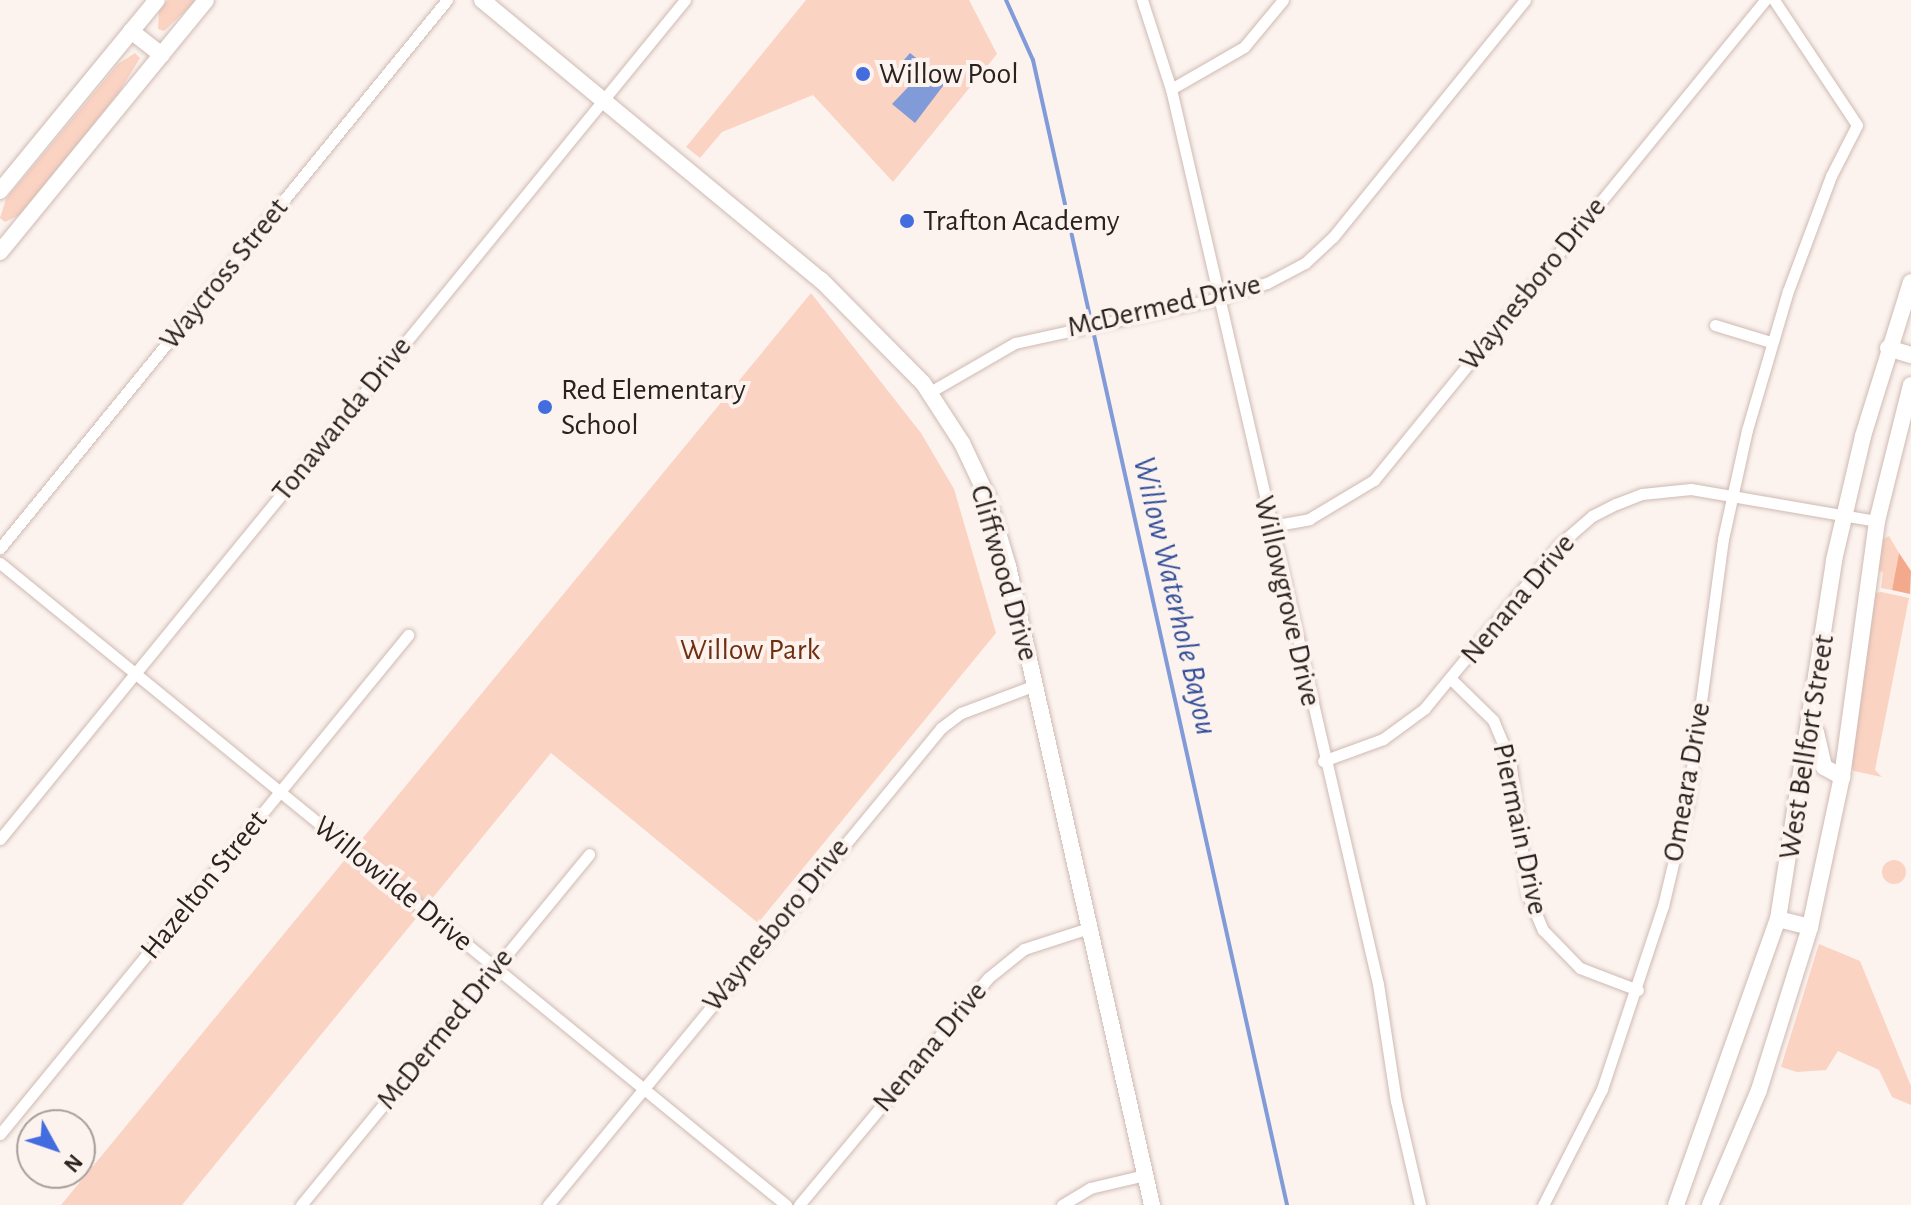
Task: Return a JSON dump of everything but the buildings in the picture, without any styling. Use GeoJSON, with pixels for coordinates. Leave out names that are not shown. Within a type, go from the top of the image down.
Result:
{"type":"FeatureCollection","features":[{"type":"Feature","properties":{"kind":"main road"},"geometry":{"type":"LineString","coordinates":[[0,191],[157,0]]}},
{"type":"Feature","properties":{"kind":"main road"},"geometry":{"type":"LineString","coordinates":[[2,244],[206,0]]}},
{"type":"Feature","properties":{"kind":"main road","name":"Cliffwood Drive"},"geometry":{"type":"LineString","coordinates":[[482,0],[821,280],[930,392],[987,496],[1035,685],[1152,1205]]}},
{"type":"Feature","properties":{"kind":"main road"},"geometry":{"type":"LineString","coordinates":[[131,31],[162,55]]}},
{"type":"Feature","properties":{"kind":"main road","name":"West Bellfort Street"},"geometry":{"type":"LineString","coordinates":[[1676,1205],[1778,919],[1845,519],[1888,348],[1911,282]]}},
{"type":"Feature","properties":{"kind":"main road"},"geometry":{"type":"LineString","coordinates":[[1888,348],[1911,355]]}},
{"type":"Feature","properties":{"kind":"main road","name":"West Bellfort Street"},"geometry":{"type":"LineString","coordinates":[[1710,1205],[1759,1090],[1810,927],[1842,777],[1877,521],[1911,385]]}},
{"type":"Feature","properties":{"kind":"main road"},"geometry":{"type":"LineString","coordinates":[[1814,707],[1820,758],[1824,767],[1842,777]]}},
{"type":"Feature","properties":{"kind":"main road"},"geometry":{"type":"LineString","coordinates":[[1778,919],[1810,927]]}},
{"type":"Feature","properties":{"kind":"street","name":"Waycross Street"},"geometry":{"type":"LineString","coordinates":[[0,548],[447,0]]}},
{"type":"Feature","properties":{"kind":"street","name":"Tonawanda Drive"},"geometry":{"type":"LineString","coordinates":[[0,839],[685,0]]}},
{"type":"Feature","properties":{"kind":"street","name":"Willowgrove Drive"},"geometry":{"type":"LineString","coordinates":[[1142,0],[1171,89],[1323,761],[1378,984],[1396,1101],[1420,1205]]}},
{"type":"Feature","properties":{"kind":"street"},"geometry":{"type":"LineString","coordinates":[[1171,89],[1216,68],[1244,47],[1283,0]]}},
{"type":"Feature","properties":{"kind":"street","name":"McDermed Drive"},"geometry":{"type":"LineString","coordinates":[[930,392],[986,357],[1063,330],[1219,298],[1267,283],[1321,249],[1525,0]]}},
{"type":"Feature","properties":{"kind":"street","name":"Waynesboro Drive"},"geometry":{"type":"LineString","coordinates":[[1271,526],[1309,519],[1374,480],[1765,0]]}},
{"type":"Feature","properties":{"kind":"street","name":"Omeara Drive"},"geometry":{"type":"LineString","coordinates":[[1543,1205],[1602,1089],[1638,990],[1687,805],[1731,497],[1771,342],[1831,176],[1857,125],[1774,0]]}},
{"type":"Feature","properties":{"kind":"street"},"geometry":{"type":"LineString","coordinates":[[1715,325],[1771,342]]}},
{"type":"Feature","properties":{"kind":"street","name":"Nenana Drive"},"geometry":{"type":"LineString","coordinates":[[1323,761],[1404,726],[1451,679],[1561,543],[1592,516],[1642,494],[1667,489],[1731,497],[1845,519],[1877,521]]}},
{"type":"Feature","properties":{"kind":"street","name":"Willowilde Drive"},"geometry":{"type":"LineString","coordinates":[[0,563],[786,1205]]}},
{"type":"Feature","properties":{"kind":"street","name":"Hazelton Street"},"geometry":{"type":"LineString","coordinates":[[0,1134],[408,635]]}},
{"type":"Feature","properties":{"kind":"street","name":"Piermain Drive"},"geometry":{"type":"LineString","coordinates":[[1451,679],[1493,720],[1510,760],[1528,895],[1543,930],[1580,968],[1638,990]]}},
{"type":"Feature","properties":{"kind":"street","name":"Waynesboro Drive"},"geometry":{"type":"LineString","coordinates":[[548,1205],[941,728],[961,713],[1035,685]]}},
{"type":"Feature","properties":{"kind":"street","name":"McDermed Drive"},"geometry":{"type":"LineString","coordinates":[[301,1205],[589,854]]}},
{"type":"Feature","properties":{"kind":"street","name":"Nenana Drive"},"geometry":{"type":"LineString","coordinates":[[799,1205],[988,978],[1024,949],[1089,928]]}},
{"type":"Feature","properties":{"kind":"street"},"geometry":{"type":"LineString","coordinates":[[1062,1205],[1090,1188],[1145,1175]]}},
{"type":"Feature","properties":{"kind":"green space"},"geometry":{"type":"Polygon","coordinates":[[[168,0],[197,0],[164,31],[158,29],[159,11],[168,0]]]}},
{"type":"Feature","properties":{"kind":"green space","name":"Willow Pool"},"geometry":{"type":"Polygon","coordinates":[[[806,0],[969,0],[997,54],[893,182],[813,95],[722,132],[700,158],[686,147],[806,0]]]}},
{"type":"Feature","properties":{"kind":"green space"},"geometry":{"type":"Polygon","coordinates":[[[135,53],[140,58],[118,94],[20,215],[5,222],[0,218],[6,199],[118,64],[135,53]]]}},
{"type":"Feature","properties":{"kind":"green space","name":"Willow Park"},"geometry":{"type":"Polygon","coordinates":[[[811,293],[921,433],[954,489],[996,633],[758,923],[551,753],[182,1205],[61,1205],[74,1189],[96,1189],[96,1162],[811,293]]]}},
{"type":"Feature","properties":{"kind":"green space"},"geometry":{"type":"Polygon","coordinates":[[[1889,536],[1899,553],[1892,590],[1881,588],[1883,572],[1875,570],[1881,540],[1889,536]]]}},
{"type":"Feature","properties":{"kind":"green space"},"geometry":{"type":"Polygon","coordinates":[[[1881,592],[1909,598],[1875,770],[1882,777],[1854,771],[1850,764],[1871,594],[1881,592]]]}},
{"type":"Feature","properties":{"kind":"green space"},"geometry":{"type":"Polygon","coordinates":[[[1894,860],[1902,864],[1906,872],[1902,880],[1894,884],[1886,880],[1882,872],[1886,864],[1894,860]]]}},
{"type":"Feature","properties":{"kind":"green space"},"geometry":{"type":"Polygon","coordinates":[[[1819,944],[1860,961],[1911,1086],[1911,1105],[1892,1097],[1879,1070],[1838,1051],[1826,1070],[1797,1072],[1781,1067],[1819,944]]]}},
{"type":"Feature","properties":{"kind":"shaded area"},"geometry":{"type":"Polygon","coordinates":[[[1899,553],[1911,571],[1910,594],[1892,590],[1899,553]]]}},
{"type":"Feature","properties":{"kind":"water"},"geometry":{"type":"Polygon","coordinates":[[[910,53],[946,82],[915,123],[892,104],[912,83],[896,69],[910,53]]]}},
{"type":"Feature","properties":{"kind":"waterway","name":"Willow Waterhole Bayou"},"geometry":{"type":"LineString","coordinates":[[1006,0],[1033,60],[1287,1205]]}},
{"type":"Feature","properties":{"kind":"place","name":"Willow Pool"},"geometry":{"type":"Point","coordinates":[863,74]}},
{"type":"Feature","properties":{"kind":"place","name":"Trafton Academy"},"geometry":{"type":"Point","coordinates":[907,221]}},
{"type":"Feature","properties":{"kind":"place","name":"Red Elementary School"},"geometry":{"type":"Point","coordinates":[545,407]}}]}
